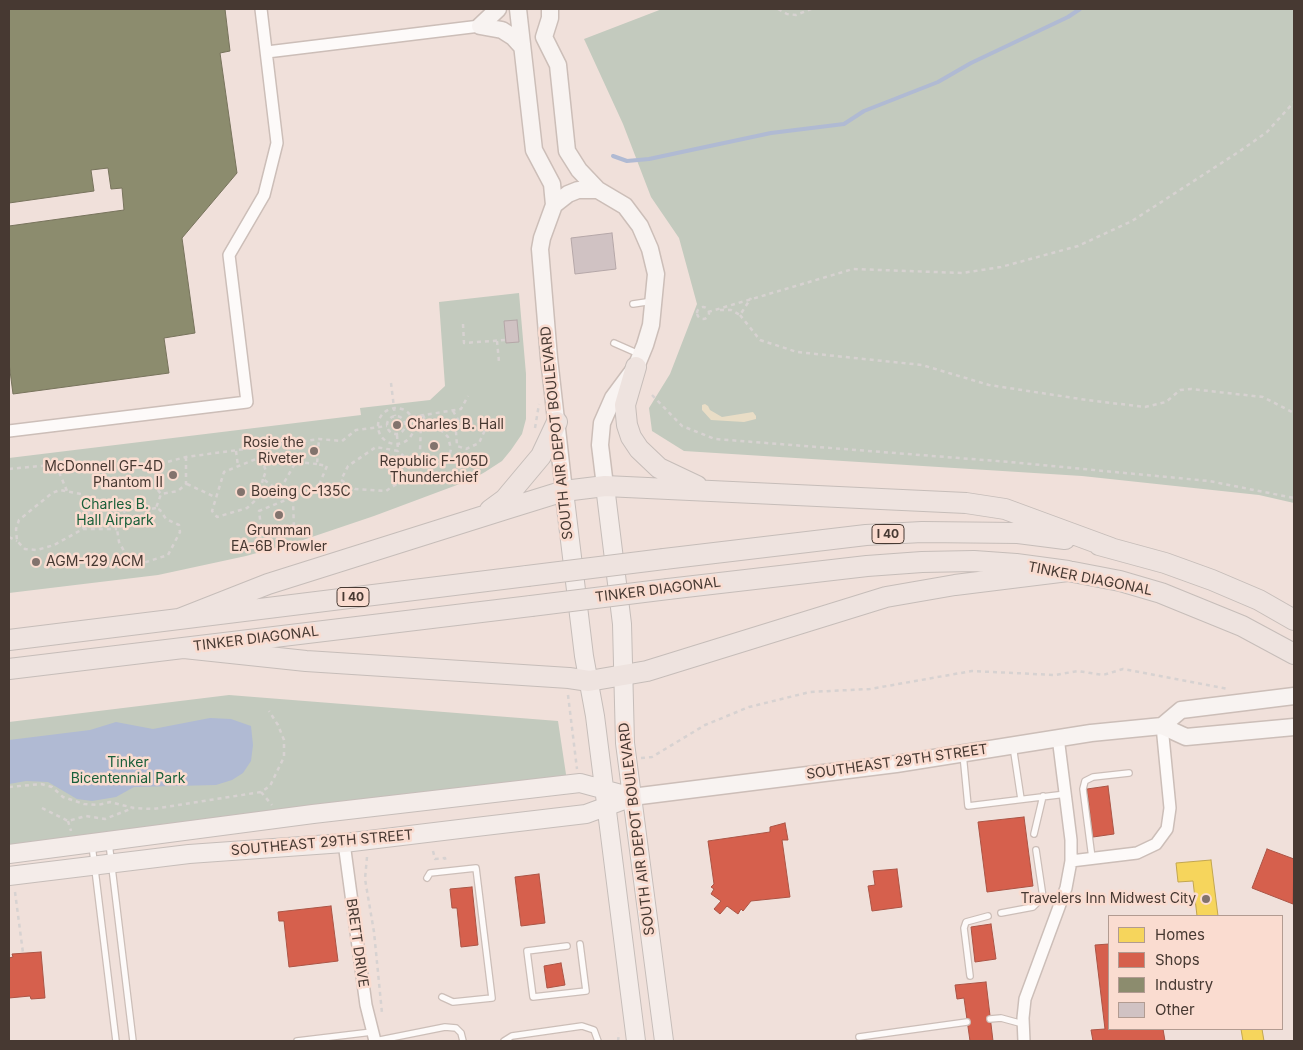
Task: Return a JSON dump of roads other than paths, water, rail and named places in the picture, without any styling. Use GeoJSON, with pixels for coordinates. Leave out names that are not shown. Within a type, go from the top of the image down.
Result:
{"type":"FeatureCollection","features":[{"type":"Feature","properties":{"kind":"highway"},"geometry":{"type":"LineString","coordinates":[[638,361],[625,404],[627,425],[631,437],[659,468],[706,490]]}},
{"type":"Feature","properties":{"kind":"highway"},"geometry":{"type":"LineString","coordinates":[[480,517],[505,499],[521,481],[541,456],[557,422]]}},
{"type":"Feature","properties":{"kind":"highway"},"geometry":{"type":"LineString","coordinates":[[179,618],[268,584],[480,517],[564,491],[605,486],[985,506],[1005,509],[1111,548]]}},
{"type":"Feature","properties":{"kind":"highway","name":"I 40"},"geometry":{"type":"LineString","coordinates":[[9,640],[866,535],[950,531],[1018,533],[1111,548],[1212,580],[1259,600],[1294,620]]}},
{"type":"Feature","properties":{"kind":"highway","name":"TINKER DIAGONAL"},"geometry":{"type":"LineString","coordinates":[[9,670],[867,566],[974,561],[1068,571],[1161,593],[1242,626],[1294,654]]}},
{"type":"Feature","properties":{"kind":"highway"},"geometry":{"type":"LineString","coordinates":[[184,648],[306,661],[569,678],[589,681],[647,671],[886,597],[955,584],[1068,571]]}},
{"type":"Feature","properties":{"kind":"main road"},"geometry":{"type":"LineString","coordinates":[[480,26],[498,9]]}},
{"type":"Feature","properties":{"kind":"main road","name":"SOUTH AIR DEPOT BOULEVARD"},"geometry":{"type":"LineString","coordinates":[[518,9],[534,150],[552,184],[554,205],[540,249],[549,358],[584,656],[605,788],[636,1041]]}},
{"type":"Feature","properties":{"kind":"main road","name":"SOUTH AIR DEPOT BOULEVARD"},"geometry":{"type":"LineString","coordinates":[[550,9],[550,18],[544,37],[558,65],[567,151],[579,170],[598,190],[625,206],[640,226],[650,249],[656,274],[652,325],[638,361],[613,398],[602,423],[600,445],[622,624],[623,720],[627,759],[664,1041]]}},
{"type":"Feature","properties":{"kind":"main road"},"geometry":{"type":"LineString","coordinates":[[480,26],[502,30],[513,37],[522,48]]}},
{"type":"Feature","properties":{"kind":"main road"},"geometry":{"type":"LineString","coordinates":[[554,205],[568,194],[578,190],[598,190]]}},
{"type":"Feature","properties":{"kind":"main road"},"geometry":{"type":"LineString","coordinates":[[1294,696],[1181,710],[1162,726],[1186,737],[1294,727]]}},
{"type":"Feature","properties":{"kind":"main road","name":"SOUTHEAST 29TH STREET"},"geometry":{"type":"LineString","coordinates":[[12,884],[94,866],[189,854],[344,844],[586,814],[607,808],[632,797],[896,764],[1058,737],[1162,726]]}},
{"type":"Feature","properties":{"kind":"main road","name":"SOUTHEAST 29TH STREET"},"geometry":{"type":"LineString","coordinates":[[9,854],[580,783],[605,788],[632,797]]}},
{"type":"Feature","properties":{"kind":"street"},"geometry":{"type":"LineString","coordinates":[[9,431],[247,402],[229,255],[264,196],[277,143],[261,9]]}},
{"type":"Feature","properties":{"kind":"street"},"geometry":{"type":"LineString","coordinates":[[267,52],[480,26]]}},
{"type":"Feature","properties":{"kind":"street"},"geometry":{"type":"LineString","coordinates":[[1071,861],[1137,853],[1156,844],[1167,829],[1170,808],[1162,726]]}},
{"type":"Feature","properties":{"kind":"street"},"geometry":{"type":"LineString","coordinates":[[1024,1041],[1025,999],[1066,888],[1071,861],[1071,840],[1058,737]]}},
{"type":"Feature","properties":{"kind":"street","name":"BRETT DRIVE"},"geometry":{"type":"LineString","coordinates":[[344,844],[366,1005],[374,1038]]}},
{"type":"Feature","properties":{"kind":"lane"},"geometry":{"type":"LineString","coordinates":[[633,304],[655,301]]}},
{"type":"Feature","properties":{"kind":"lane"},"geometry":{"type":"LineString","coordinates":[[614,343],[638,361]]}},
{"type":"Feature","properties":{"kind":"lane"},"geometry":{"type":"LineString","coordinates":[[1013,744],[1021,799]]}},
{"type":"Feature","properties":{"kind":"lane"},"geometry":{"type":"LineString","coordinates":[[963,752],[968,806],[1066,794]]}},
{"type":"Feature","properties":{"kind":"lane"},"geometry":{"type":"LineString","coordinates":[[1092,858],[1083,789],[1085,781],[1093,777],[1129,773]]}},
{"type":"Feature","properties":{"kind":"lane"},"geometry":{"type":"LineString","coordinates":[[1034,834],[1044,796]]}},
{"type":"Feature","properties":{"kind":"lane"},"geometry":{"type":"LineString","coordinates":[[100,842],[112,864],[133,1041]]}},
{"type":"Feature","properties":{"kind":"lane"},"geometry":{"type":"LineString","coordinates":[[100,842],[94,866],[116,1041]]}},
{"type":"Feature","properties":{"kind":"lane"},"geometry":{"type":"LineString","coordinates":[[1001,913],[1033,906],[1043,897],[1036,850]]}},
{"type":"Feature","properties":{"kind":"lane"},"geometry":{"type":"LineString","coordinates":[[427,878],[430,873],[476,868],[492,998],[453,1002],[442,997]]}},
{"type":"Feature","properties":{"kind":"lane"},"geometry":{"type":"LineString","coordinates":[[970,976],[964,928],[966,922],[988,916]]}},
{"type":"Feature","properties":{"kind":"lane"},"geometry":{"type":"LineString","coordinates":[[567,946],[527,951],[533,997],[586,991],[580,944]]}},
{"type":"Feature","properties":{"kind":"lane"},"geometry":{"type":"LineString","coordinates":[[990,1019],[1001,1018],[1023,1024]]}},
{"type":"Feature","properties":{"kind":"lane"},"geometry":{"type":"LineString","coordinates":[[859,1037],[967,1022]]}},
{"type":"Feature","properties":{"kind":"lane"},"geometry":{"type":"LineString","coordinates":[[504,1041],[512,1036],[582,1026],[594,1030],[598,1041]]}},
{"type":"Feature","properties":{"kind":"lane"},"geometry":{"type":"LineString","coordinates":[[297,1041],[374,1038],[445,1027],[456,1028],[461,1033],[462,1041]]}},
{"type":"Feature","properties":{"kind":"water"},"geometry":{"type":"Polygon","coordinates":[[[210,718],[231,719],[251,726],[253,745],[251,761],[243,773],[232,780],[216,785],[134,787],[116,797],[92,801],[77,799],[48,782],[26,781],[9,784],[9,740],[90,730],[116,722],[153,729],[210,718]]]}},
{"type":"Feature","properties":{"kind":"waterway"},"geometry":{"type":"LineString","coordinates":[[613,156],[627,161],[649,159],[771,133],[844,124],[864,111],[938,82],[971,63],[1068,17],[1080,9]]}},
{"type":"Feature","properties":{"kind":"place","name":"Charles B. Hall"},"geometry":{"type":"Point","coordinates":[397,425]}},
{"type":"Feature","properties":{"kind":"place","name":"Republic F-105D Thunderchief"},"geometry":{"type":"Point","coordinates":[434,446]}},
{"type":"Feature","properties":{"kind":"place","name":"Rosie the Riveter"},"geometry":{"type":"Point","coordinates":[314,451]}},
{"type":"Feature","properties":{"kind":"place","name":"McDonnell GF-4D Phantom II"},"geometry":{"type":"Point","coordinates":[173,475]}},
{"type":"Feature","properties":{"kind":"place","name":"Boeing C-135C"},"geometry":{"type":"Point","coordinates":[241,492]}},
{"type":"Feature","properties":{"kind":"place","name":"Grumman EA-6B Prowler"},"geometry":{"type":"Point","coordinates":[279,515]}},
{"type":"Feature","properties":{"kind":"place","name":"AGM-129 ACM"},"geometry":{"type":"Point","coordinates":[36,562]}},
{"type":"Feature","properties":{"kind":"place","name":"Travelers Inn Midwest City"},"geometry":{"type":"Point","coordinates":[1206,899]}},
{"type":"Feature","properties":{"kind":"park label","name":"Charles B. Hall Airpark"},"geometry":{"type":"Point","coordinates":[115,514]}},
{"type":"Feature","properties":{"kind":"park label","name":"Tinker Bicentennial Park"},"geometry":{"type":"Point","coordinates":[128,772]}}]}
